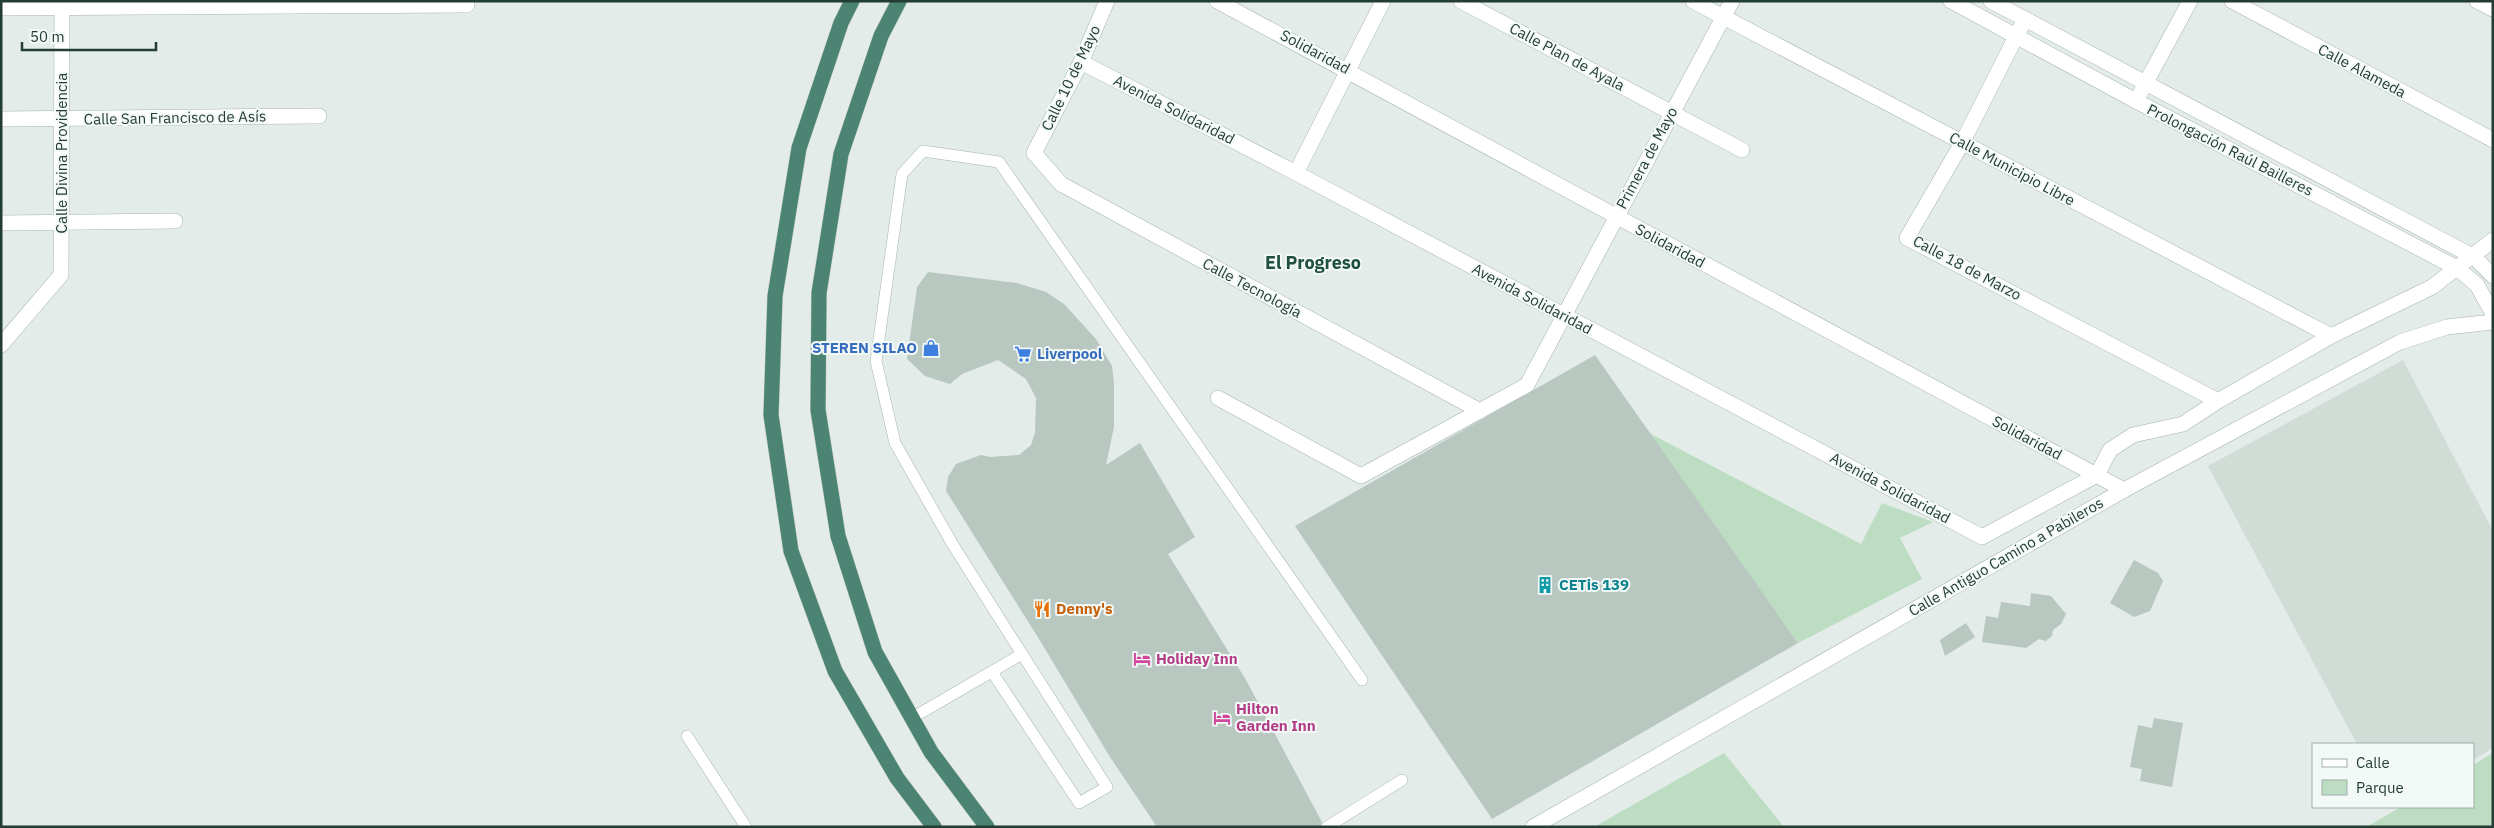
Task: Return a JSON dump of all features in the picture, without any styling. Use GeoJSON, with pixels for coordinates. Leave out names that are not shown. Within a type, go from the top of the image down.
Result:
{"type":"FeatureCollection","features":[{"type":"Feature","properties":{"kind":"highway"},"geometry":{"type":"LineString","coordinates":[[852,1],[841,23],[799,148],[774,296],[771,416],[791,551],[835,671],[897,778],[934,827]]}},
{"type":"Feature","properties":{"kind":"highway"},"geometry":{"type":"LineString","coordinates":[[899,1],[880,36],[841,154],[818,293],[818,410],[838,536],[876,652],[931,752],[987,827]]}},
{"type":"Feature","properties":{"kind":"street","name":"Calle 10 de Mayo"},"geometry":{"type":"LineString","coordinates":[[1034,153],[1081,62],[1107,1]]}},
{"type":"Feature","properties":{"kind":"street","name":"Solidaridad"},"geometry":{"type":"LineString","coordinates":[[1217,1],[2109,482]]}},
{"type":"Feature","properties":{"kind":"street"},"geometry":{"type":"LineString","coordinates":[[1296,173],[1382,1]]}},
{"type":"Feature","properties":{"kind":"street","name":"Calle Plan de Ayala"},"geometry":{"type":"LineString","coordinates":[[1461,1],[1742,150]]}},
{"type":"Feature","properties":{"kind":"street","name":"Calle Municipio Libre"},"geometry":{"type":"LineString","coordinates":[[1693,1],[2331,336]]}},
{"type":"Feature","properties":{"kind":"street","name":"Primera de Mayo"},"geometry":{"type":"LineString","coordinates":[[1218,398],[1361,476],[1527,385],[1732,1]]}},
{"type":"Feature","properties":{"kind":"street","name":"Prolongación Raúl Bailleres"},"geometry":{"type":"LineString","coordinates":[[1951,1],[2136,101],[2457,268],[2477,285],[2493,314]]}},
{"type":"Feature","properties":{"kind":"street","name":"Prolongación Raúl Bailleres"},"geometry":{"type":"LineString","coordinates":[[1991,1],[2474,257],[2493,276]]}},
{"type":"Feature","properties":{"kind":"street"},"geometry":{"type":"LineString","coordinates":[[2136,101],[2190,1]]}},
{"type":"Feature","properties":{"kind":"street","name":"Calle Alameda"},"geometry":{"type":"LineString","coordinates":[[2232,1],[2493,140]]}},
{"type":"Feature","properties":{"kind":"street"},"geometry":{"type":"LineString","coordinates":[[2477,1],[2493,9]]}},
{"type":"Feature","properties":{"kind":"street"},"geometry":{"type":"LineString","coordinates":[[1,8],[63,5],[467,5]]}},
{"type":"Feature","properties":{"kind":"street","name":"Calle Divina Providencia"},"geometry":{"type":"LineString","coordinates":[[1,345],[61,275],[63,222],[63,5]]}},
{"type":"Feature","properties":{"kind":"street","name":"Calle 18 de Marzo"},"geometry":{"type":"LineString","coordinates":[[2025,19],[1962,143],[1907,238],[2218,401]]}},
{"type":"Feature","properties":{"kind":"street","name":"Avenida Solidaridad"},"geometry":{"type":"LineString","coordinates":[[1081,62],[1296,173],[1982,537],[2109,482]]}},
{"type":"Feature","properties":{"kind":"street","name":"Calle San Francisco de Asís"},"geometry":{"type":"LineString","coordinates":[[1,118],[319,116]]}},
{"type":"Feature","properties":{"kind":"street","name":"Calle Tecnología"},"geometry":{"type":"LineString","coordinates":[[1034,153],[1061,184],[1480,411]]}},
{"type":"Feature","properties":{"kind":"street"},"geometry":{"type":"LineString","coordinates":[[1,223],[175,221]]}},
{"type":"Feature","properties":{"kind":"street"},"geometry":{"type":"LineString","coordinates":[[2109,482],[2110,450],[2133,435],[2183,424],[2218,401],[2331,336],[2432,287],[2474,257],[2493,240]]}},
{"type":"Feature","properties":{"kind":"street","name":"Calle Antiguo Camino a Pabileros"},"geometry":{"type":"LineString","coordinates":[[1533,827],[2109,482],[2400,342],[2447,327],[2493,322]]}},
{"type":"Feature","properties":{"kind":"lane"},"geometry":{"type":"LineString","coordinates":[[992,672],[1078,803],[1107,787],[953,545],[895,443],[876,361],[902,174],[923,151],[999,162],[1362,680]]}},
{"type":"Feature","properties":{"kind":"lane"},"geometry":{"type":"LineString","coordinates":[[912,718],[1022,654]]}},
{"type":"Feature","properties":{"kind":"lane"},"geometry":{"type":"LineString","coordinates":[[687,736],[746,827]]}},
{"type":"Feature","properties":{"kind":"lane"},"geometry":{"type":"LineString","coordinates":[[1328,827],[1402,780]]}},
{"type":"Feature","properties":{"kind":"shaded area"},"geometry":{"type":"Polygon","coordinates":[[[2403,360],[2493,531],[2493,748],[2474,759],[2474,743],[2356,743],[2208,466],[2403,360]]]}},
{"type":"Feature","properties":{"kind":"green space"},"geometry":{"type":"Polygon","coordinates":[[[1649,433],[1861,544],[1882,503],[1933,522],[1900,538],[1922,579],[1798,643],[1649,433]]]}},
{"type":"Feature","properties":{"kind":"green space"},"geometry":{"type":"Polygon","coordinates":[[[1724,753],[1784,827],[1594,827],[1724,753]]]}},
{"type":"Feature","properties":{"kind":"green space"},"geometry":{"type":"Polygon","coordinates":[[[2493,753],[2493,827],[2366,827],[2399,808],[2474,808],[2474,764],[2493,753]]]}},
{"type":"Feature","properties":{"kind":"building"},"geometry":{"type":"Polygon","coordinates":[[[928,272],[1017,283],[1046,292],[1064,304],[1096,339],[1112,366],[1114,383],[1114,427],[1106,465],[1140,443],[1195,537],[1168,554],[1246,680],[1322,822],[1320,827],[1157,827],[1110,757],[946,491],[948,477],[956,464],[981,455],[990,457],[1019,455],[1031,445],[1035,433],[1036,398],[1026,379],[998,360],[962,374],[950,384],[925,376],[907,359],[917,287],[928,272]]]}},
{"type":"Feature","properties":{"kind":"building","name":"CETis 139"},"geometry":{"type":"Polygon","coordinates":[[[1595,355],[1798,643],[1492,819],[1295,526],[1595,355]]]}},
{"type":"Feature","properties":{"kind":"building"},"geometry":{"type":"Polygon","coordinates":[[[2134,560],[2158,573],[2163,581],[2150,611],[2134,617],[2110,603],[2134,560]]]}},
{"type":"Feature","properties":{"kind":"building"},"geometry":{"type":"Polygon","coordinates":[[[2031,593],[2051,596],[2066,614],[2061,624],[2053,630],[2052,636],[2046,641],[2039,639],[2026,648],[1982,642],[1986,616],[1998,618],[2001,602],[2030,606],[2031,593]]]}},
{"type":"Feature","properties":{"kind":"building"},"geometry":{"type":"Polygon","coordinates":[[[1966,623],[1975,637],[1945,656],[1940,640],[1966,623]]]}},
{"type":"Feature","properties":{"kind":"building"},"geometry":{"type":"Polygon","coordinates":[[[2154,718],[2183,723],[2172,787],[2140,781],[2142,769],[2130,767],[2138,725],[2152,728],[2154,718]]]}},
{"type":"Feature","properties":{"kind":"place","name":"STEREN SILAO"},"geometry":{"type":"Point","coordinates":[931,348]}},
{"type":"Feature","properties":{"kind":"place","name":"Liverpool"},"geometry":{"type":"Point","coordinates":[1023,354]}},
{"type":"Feature","properties":{"kind":"place","name":"CETis 139"},"geometry":{"type":"Point","coordinates":[1545,585]}},
{"type":"Feature","properties":{"kind":"place","name":"Denny's"},"geometry":{"type":"Point","coordinates":[1042,609]}},
{"type":"Feature","properties":{"kind":"place","name":"Holiday Inn"},"geometry":{"type":"Point","coordinates":[1142,659]}},
{"type":"Feature","properties":{"kind":"place","name":"Hilton Garden Inn"},"geometry":{"type":"Point","coordinates":[1222,718]}},
{"type":"Feature","properties":{"kind":"district","name":"El Progreso"},"geometry":{"type":"Point","coordinates":[1313,263]}}]}
